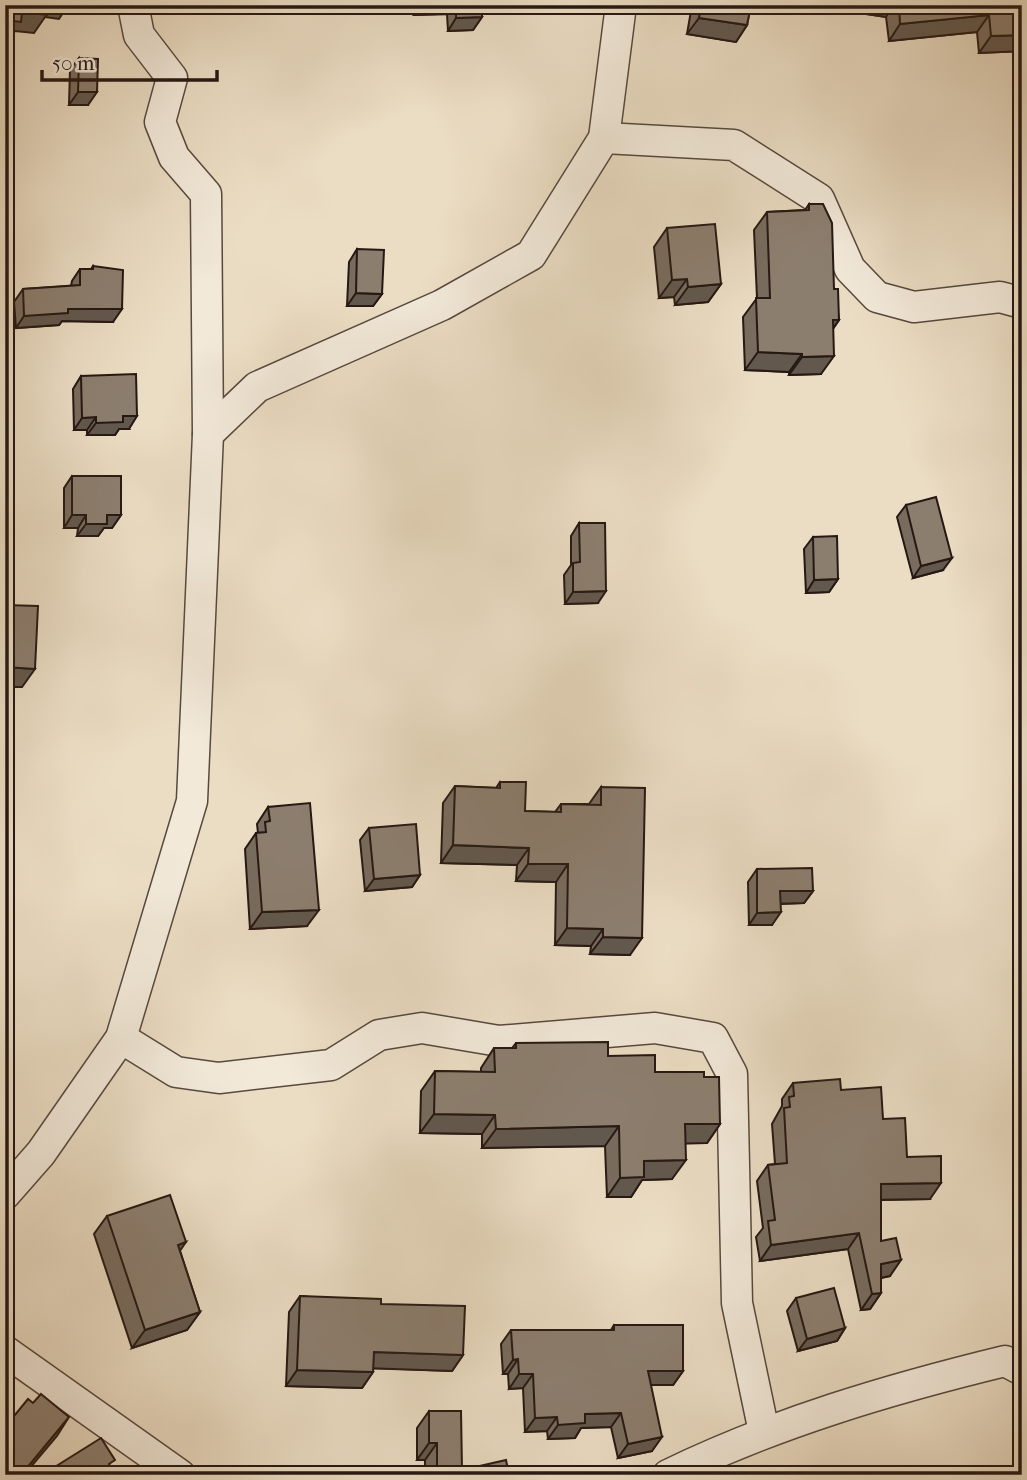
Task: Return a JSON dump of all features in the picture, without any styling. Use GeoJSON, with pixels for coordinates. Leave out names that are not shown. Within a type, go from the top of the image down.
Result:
{"type":"FeatureCollection","features":[{"type":"Feature","properties":{"kind":"street"},"geometry":{"type":"LineString","coordinates":[[5,1194],[41,1153],[121,1038],[192,801],[208,434],[206,194],[174,157],[160,122],[172,78],[139,35],[133,5]]}},
{"type":"Feature","properties":{"kind":"street"},"geometry":{"type":"LineString","coordinates":[[208,434],[257,387],[442,305],[531,255],[604,138],[621,5]]}},
{"type":"Feature","properties":{"kind":"street"},"geometry":{"type":"LineString","coordinates":[[604,138],[734,145],[819,200],[850,269],[877,297],[914,307],[1000,297],[1022,303]]}},
{"type":"Feature","properties":{"kind":"street"},"geometry":{"type":"LineString","coordinates":[[121,1038],[176,1072],[219,1079],[331,1065],[379,1035],[422,1028],[499,1041],[654,1028],[713,1038],[732,1074],[737,1303],[764,1432]]}},
{"type":"Feature","properties":{"kind":"street"},"geometry":{"type":"LineString","coordinates":[[5,1352],[180,1475]]}},
{"type":"Feature","properties":{"kind":"street"},"geometry":{"type":"LineString","coordinates":[[668,1475],[764,1432],[918,1382],[1005,1360],[1022,1370]]}},
{"type":"Feature","properties":{"kind":"building"},"geometry":{"type":"Polygon","coordinates":[[[5,5],[48,5],[47,15],[22,12],[21,22],[5,20],[5,5]]]}},
{"type":"Feature","properties":{"kind":"building"},"geometry":{"type":"Polygon","coordinates":[[[456,5],[482,5],[482,17],[456,18],[456,5]]]}},
{"type":"Feature","properties":{"kind":"building"},"geometry":{"type":"Polygon","coordinates":[[[701,5],[751,5],[747,25],[699,18],[701,5]]]}},
{"type":"Feature","properties":{"kind":"building"},"geometry":{"type":"Polygon","coordinates":[[[899,5],[1022,5],[1022,35],[991,36],[989,15],[900,24],[899,5]]]}},
{"type":"Feature","properties":{"kind":"building"},"geometry":{"type":"Polygon","coordinates":[[[79,58],[98,59],[97,92],[78,92],[79,58]]]}},
{"type":"Feature","properties":{"kind":"building"},"geometry":{"type":"Polygon","coordinates":[[[809,204],[823,204],[832,223],[834,289],[838,289],[839,320],[833,320],[834,356],[802,357],[802,354],[758,352],[756,298],[770,298],[767,212],[809,210],[809,204]]]}},
{"type":"Feature","properties":{"kind":"building"},"geometry":{"type":"Polygon","coordinates":[[[715,224],[721,284],[688,287],[687,279],[672,280],[667,228],[715,224]]]}},
{"type":"Feature","properties":{"kind":"building"},"geometry":{"type":"Polygon","coordinates":[[[357,249],[384,250],[382,294],[356,293],[357,249]]]}},
{"type":"Feature","properties":{"kind":"building"},"geometry":{"type":"Polygon","coordinates":[[[93,266],[123,270],[122,309],[68,309],[68,313],[24,316],[23,289],[80,285],[80,269],[93,269],[93,266]]]}},
{"type":"Feature","properties":{"kind":"building"},"geometry":{"type":"Polygon","coordinates":[[[136,374],[137,416],[123,416],[123,422],[96,423],[96,417],[82,418],[81,376],[136,374]]]}},
{"type":"Feature","properties":{"kind":"building"},"geometry":{"type":"Polygon","coordinates":[[[72,476],[121,476],[121,515],[107,515],[107,524],[86,524],[86,515],[72,515],[72,476]]]}},
{"type":"Feature","properties":{"kind":"building"},"geometry":{"type":"Polygon","coordinates":[[[936,497],[952,558],[921,566],[906,505],[936,497]]]}},
{"type":"Feature","properties":{"kind":"building"},"geometry":{"type":"Polygon","coordinates":[[[579,523],[605,523],[606,591],[573,592],[573,563],[580,562],[579,523]]]}},
{"type":"Feature","properties":{"kind":"building"},"geometry":{"type":"Polygon","coordinates":[[[837,536],[838,579],[814,580],[813,537],[837,536]]]}},
{"type":"Feature","properties":{"kind":"building"},"geometry":{"type":"Polygon","coordinates":[[[5,605],[38,606],[35,669],[5,667],[5,605]]]}},
{"type":"Feature","properties":{"kind":"building"},"geometry":{"type":"Polygon","coordinates":[[[500,782],[526,782],[525,811],[561,812],[561,804],[601,805],[601,787],[645,788],[642,938],[603,937],[603,929],[567,928],[568,864],[528,864],[529,848],[453,845],[455,786],[500,788],[500,782]]]}},
{"type":"Feature","properties":{"kind":"building"},"geometry":{"type":"Polygon","coordinates":[[[310,803],[319,910],[262,912],[256,833],[266,832],[265,822],[270,821],[268,807],[310,803]]]}},
{"type":"Feature","properties":{"kind":"building"},"geometry":{"type":"Polygon","coordinates":[[[416,824],[420,875],[374,879],[369,828],[416,824]]]}},
{"type":"Feature","properties":{"kind":"building"},"geometry":{"type":"Polygon","coordinates":[[[812,868],[813,891],[780,891],[781,912],[757,913],[757,869],[812,868]]]}},
{"type":"Feature","properties":{"kind":"building"},"geometry":{"type":"Polygon","coordinates":[[[608,1042],[608,1056],[655,1055],[655,1072],[704,1072],[704,1077],[719,1077],[720,1124],[685,1124],[686,1160],[644,1161],[644,1177],[620,1178],[619,1126],[496,1129],[495,1115],[434,1114],[435,1071],[495,1072],[494,1048],[516,1048],[516,1043],[608,1042]]]}},
{"type":"Feature","properties":{"kind":"building"},"geometry":{"type":"Polygon","coordinates":[[[840,1079],[841,1090],[881,1087],[883,1119],[905,1118],[907,1157],[941,1156],[941,1183],[881,1184],[881,1241],[896,1238],[901,1260],[881,1264],[881,1293],[872,1294],[859,1233],[771,1245],[768,1221],[775,1220],[768,1165],[787,1163],[784,1108],[790,1107],[789,1097],[794,1096],[793,1083],[840,1079]]]}},
{"type":"Feature","properties":{"kind":"building"},"geometry":{"type":"Polygon","coordinates":[[[170,1195],[186,1242],[178,1245],[200,1312],[145,1330],[107,1216],[170,1195]]]}},
{"type":"Feature","properties":{"kind":"building"},"geometry":{"type":"Polygon","coordinates":[[[834,1288],[845,1328],[807,1339],[796,1298],[834,1288]]]}},
{"type":"Feature","properties":{"kind":"building"},"geometry":{"type":"Polygon","coordinates":[[[300,1296],[381,1299],[381,1304],[465,1306],[463,1355],[374,1352],[373,1372],[297,1370],[300,1296]]]}},
{"type":"Feature","properties":{"kind":"building"},"geometry":{"type":"Polygon","coordinates":[[[614,1325],[683,1325],[683,1371],[648,1371],[662,1437],[628,1444],[621,1413],[585,1414],[585,1423],[558,1425],[557,1417],[535,1418],[533,1374],[519,1374],[518,1359],[513,1360],[511,1330],[614,1330],[614,1325]]]}},
{"type":"Feature","properties":{"kind":"building"},"geometry":{"type":"Polygon","coordinates":[[[41,1394],[69,1417],[21,1475],[6,1475],[5,1427],[28,1399],[33,1403],[41,1394]]]}},
{"type":"Feature","properties":{"kind":"building"},"geometry":{"type":"Polygon","coordinates":[[[429,1411],[461,1411],[462,1470],[506,1460],[509,1475],[437,1475],[437,1443],[429,1443],[429,1411]]]}},
{"type":"Feature","properties":{"kind":"building"},"geometry":{"type":"Polygon","coordinates":[[[101,1438],[115,1460],[109,1464],[115,1474],[42,1475],[101,1438]]]}}]}
